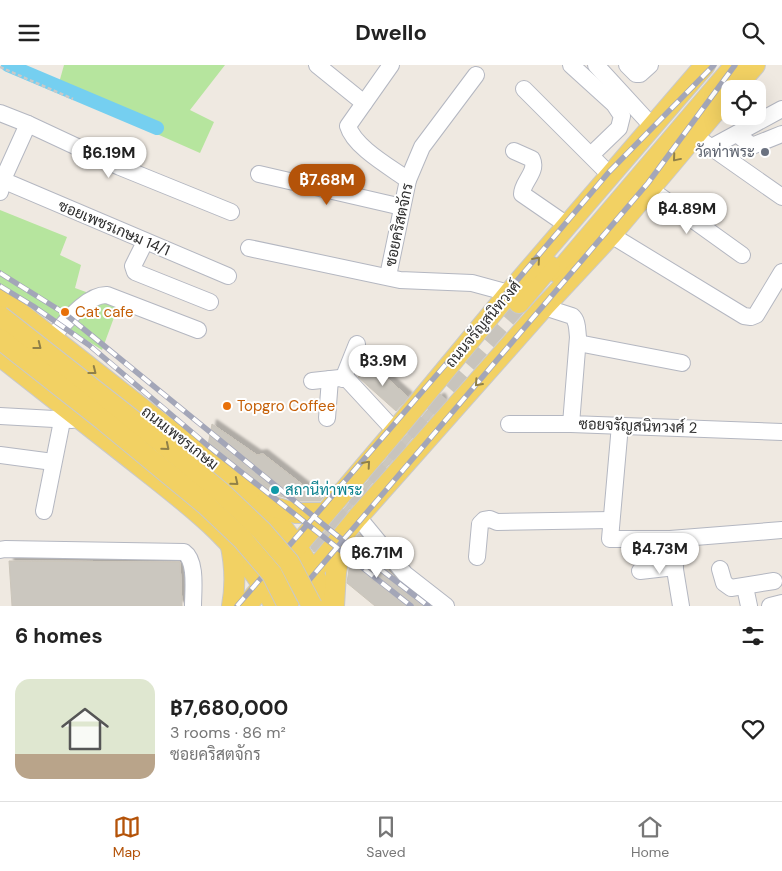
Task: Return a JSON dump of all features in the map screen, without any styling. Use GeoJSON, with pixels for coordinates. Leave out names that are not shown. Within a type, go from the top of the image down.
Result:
{"type":"FeatureCollection","features":[{"type":"Feature","properties":{"kind":"main road","name":"ถนนจรัญสนิทวงศ์"},"geometry":{"type":"LineString","coordinates":[[287,606],[313,571],[358,517],[510,347],[524,304],[567,225],[705,65]]}},
{"type":"Feature","properties":{"kind":"main road","name":"ถนนจรัญสนิทวงศ์"},"geometry":{"type":"LineString","coordinates":[[524,304],[721,65]]}},
{"type":"Feature","properties":{"kind":"main road","name":"ถนนจรัญสนิทวงศ์"},"geometry":{"type":"LineString","coordinates":[[524,304],[735,65]]}},
{"type":"Feature","properties":{"kind":"main road"},"geometry":{"type":"LineString","coordinates":[[742,80],[755,65]]}},
{"type":"Feature","properties":{"kind":"main road","name":"ถนนจรัญสนิทวงศ์"},"geometry":{"type":"LineString","coordinates":[[246,606],[483,324],[524,304],[611,235],[721,105]]}},
{"type":"Feature","properties":{"kind":"main road","name":"ถนนเพชรเกษม"},"geometry":{"type":"LineString","coordinates":[[0,297],[264,505],[297,545],[313,571],[330,606]]}},
{"type":"Feature","properties":{"kind":"main road","name":"ถนนเพชรเกษม"},"geometry":{"type":"LineString","coordinates":[[0,316],[162,443],[223,494],[262,531],[289,562],[312,606]]}},
{"type":"Feature","properties":{"kind":"main road"},"geometry":{"type":"LineString","coordinates":[[483,324],[487,337],[494,345],[499,348],[510,347]]}},
{"type":"Feature","properties":{"kind":"main road"},"geometry":{"type":"LineString","coordinates":[[0,339],[103,421],[243,540],[272,574],[287,606]]}},
{"type":"Feature","properties":{"kind":"main road"},"geometry":{"type":"LineString","coordinates":[[35,383],[54,388],[62,386],[70,377],[71,369],[58,343]]}},
{"type":"Feature","properties":{"kind":"main road"},"geometry":{"type":"LineString","coordinates":[[0,356],[35,383],[72,420],[196,510],[230,542],[252,568],[275,606]]}},
{"type":"Feature","properties":{"kind":"main road"},"geometry":{"type":"LineString","coordinates":[[264,505],[295,513],[323,513]]}},
{"type":"Feature","properties":{"kind":"main road"},"geometry":{"type":"LineString","coordinates":[[334,606],[336,573],[342,537]]}},
{"type":"Feature","properties":{"kind":"main road"},"geometry":{"type":"LineString","coordinates":[[230,542],[235,570],[235,590],[232,606]]}},
{"type":"Feature","properties":{"kind":"street"},"geometry":{"type":"LineString","coordinates":[[317,65],[364,103]]}},
{"type":"Feature","properties":{"kind":"street"},"geometry":{"type":"LineString","coordinates":[[390,65],[348,126],[351,135],[360,144],[408,180]]}},
{"type":"Feature","properties":{"kind":"street"},"geometry":{"type":"LineString","coordinates":[[571,65],[614,104],[622,116],[620,128],[590,155]]}},
{"type":"Feature","properties":{"kind":"street"},"geometry":{"type":"LineString","coordinates":[[596,65],[652,126]]}},
{"type":"Feature","properties":{"kind":"street"},"geometry":{"type":"LineString","coordinates":[[627,65],[636,74],[640,74],[650,65]]}},
{"type":"Feature","properties":{"kind":"street","name":"ซอยคริสตจักร"},"geometry":{"type":"LineString","coordinates":[[388,276],[408,180],[422,147],[476,75]]}},
{"type":"Feature","properties":{"kind":"street"},"geometry":{"type":"LineString","coordinates":[[524,89],[610,175]]}},
{"type":"Feature","properties":{"kind":"street"},"geometry":{"type":"LineString","coordinates":[[712,147],[782,109]]}},
{"type":"Feature","properties":{"kind":"street"},"geometry":{"type":"LineString","coordinates":[[0,113],[120,167],[231,212]]}},
{"type":"Feature","properties":{"kind":"street"},"geometry":{"type":"LineString","coordinates":[[1,184],[28,124]]}},
{"type":"Feature","properties":{"kind":"street"},"geometry":{"type":"LineString","coordinates":[[737,134],[752,146],[782,134]]}},
{"type":"Feature","properties":{"kind":"street"},"geometry":{"type":"LineString","coordinates":[[695,135],[782,197]]}},
{"type":"Feature","properties":{"kind":"street"},"geometry":{"type":"LineString","coordinates":[[514,151],[532,159],[534,164],[522,188],[522,194],[567,225]]}},
{"type":"Feature","properties":{"kind":"street"},"geometry":{"type":"LineString","coordinates":[[259,174],[402,207]]}},
{"type":"Feature","properties":{"kind":"street","name":"ซอยเพชรเกษม 14/1"},"geometry":{"type":"LineString","coordinates":[[1,184],[228,276]]}},
{"type":"Feature","properties":{"kind":"street"},"geometry":{"type":"LineString","coordinates":[[650,189],[742,255]]}},
{"type":"Feature","properties":{"kind":"street"},"geometry":{"type":"LineString","coordinates":[[611,235],[744,316],[751,317],[756,315],[782,271]]}},
{"type":"Feature","properties":{"kind":"street"},"geometry":{"type":"LineString","coordinates":[[145,242],[133,266],[135,272],[210,303]]}},
{"type":"Feature","properties":{"kind":"street","name":"ซอยคริสตจักร"},"geometry":{"type":"LineString","coordinates":[[250,248],[400,280],[472,283],[524,304]]}},
{"type":"Feature","properties":{"kind":"street"},"geometry":{"type":"LineString","coordinates":[[58,343],[86,304],[101,295],[107,295],[198,331]]}},
{"type":"Feature","properties":{"kind":"street","name":"ซอยจรัญสนิทวงศ์ 2"},"geometry":{"type":"LineString","coordinates":[[524,304],[572,316],[575,319],[578,343],[571,424],[782,432]]}},
{"type":"Feature","properties":{"kind":"street"},"geometry":{"type":"LineString","coordinates":[[578,343],[682,363]]}},
{"type":"Feature","properties":{"kind":"street"},"geometry":{"type":"LineString","coordinates":[[327,418],[337,379],[357,344]]}},
{"type":"Feature","properties":{"kind":"street"},"geometry":{"type":"LineString","coordinates":[[312,381],[347,379],[395,431]]}},
{"type":"Feature","properties":{"kind":"street"},"geometry":{"type":"LineString","coordinates":[[0,416],[72,420],[54,462],[44,511]]}},
{"type":"Feature","properties":{"kind":"street"},"geometry":{"type":"LineString","coordinates":[[509,424],[571,424]]}},
{"type":"Feature","properties":{"kind":"street"},"geometry":{"type":"LineString","coordinates":[[620,425],[610,539],[670,539],[782,530]]}},
{"type":"Feature","properties":{"kind":"street"},"geometry":{"type":"LineString","coordinates":[[0,455],[54,462]]}},
{"type":"Feature","properties":{"kind":"street"},"geometry":{"type":"LineString","coordinates":[[358,517],[405,574],[446,606]]}},
{"type":"Feature","properties":{"kind":"street"},"geometry":{"type":"LineString","coordinates":[[477,557],[480,524],[490,519],[497,522],[611,520]]}},
{"type":"Feature","properties":{"kind":"street"},"geometry":{"type":"LineString","coordinates":[[670,539],[681,606]]}},
{"type":"Feature","properties":{"kind":"street"},"geometry":{"type":"LineString","coordinates":[[0,550],[184,552],[189,556],[192,564],[193,606]]}},
{"type":"Feature","properties":{"kind":"street"},"geometry":{"type":"LineString","coordinates":[[640,571],[675,567]]}},
{"type":"Feature","properties":{"kind":"street"},"geometry":{"type":"LineString","coordinates":[[720,569],[723,581],[726,586],[731,588],[774,581]]}},
{"type":"Feature","properties":{"kind":"street"},"geometry":{"type":"LineString","coordinates":[[745,587],[749,606]]}},
{"type":"Feature","properties":{"kind":"street"},"geometry":{"type":"LineString","coordinates":[[770,606],[782,603]]}},
{"type":"Feature","properties":{"kind":"path"},"geometry":{"type":"LineString","coordinates":[[0,67],[73,99]]}},
{"type":"Feature","properties":{"kind":"green space"},"geometry":{"type":"Polygon","coordinates":[[[64,65],[225,65],[190,110],[214,122],[200,153],[57,90],[64,65]]]}},
{"type":"Feature","properties":{"kind":"green space"},"geometry":{"type":"Polygon","coordinates":[[[0,210],[67,237],[60,255],[81,265],[75,288],[119,304],[102,350],[0,285],[0,210]]]}},
{"type":"Feature","properties":{"kind":"building"},"geometry":{"type":"Polygon","coordinates":[[[370,363],[408,397],[396,411],[358,377],[370,363]]]}},
{"type":"Feature","properties":{"kind":"building"},"geometry":{"type":"Polygon","coordinates":[[[438,398],[441,398],[443,403],[349,509],[314,552],[311,548],[438,398]]]}},
{"type":"Feature","properties":{"kind":"building"},"geometry":{"type":"Polygon","coordinates":[[[212,424],[257,455],[263,454],[321,499],[330,489],[320,501],[297,501],[270,493],[208,445],[212,424]]]}},
{"type":"Feature","properties":{"kind":"building"},"geometry":{"type":"Polygon","coordinates":[[[359,534],[397,581],[430,606],[375,606],[347,583],[353,541],[359,534]]]}},
{"type":"Feature","properties":{"kind":"building"},"geometry":{"type":"Polygon","coordinates":[[[9,561],[180,562],[182,606],[12,606],[9,561]]]}},
{"type":"Feature","properties":{"kind":"waterway"},"geometry":{"type":"LineString","coordinates":[[8,65],[157,128]]}},
{"type":"Feature","properties":{"kind":"tunnel"},"geometry":{"type":"LineString","coordinates":[[407,431],[519,303]]}},
{"type":"Feature","properties":{"kind":"tunnel"},"geometry":{"type":"LineString","coordinates":[[295,574],[426,424]]}},
{"type":"Feature","properties":{"kind":"railway"},"geometry":{"type":"LineString","coordinates":[[237,606],[609,172],[714,65]]}},
{"type":"Feature","properties":{"kind":"railway"},"geometry":{"type":"LineString","coordinates":[[287,606],[648,183],[735,65]]}},
{"type":"Feature","properties":{"kind":"railway"},"geometry":{"type":"LineString","coordinates":[[0,273],[64,313],[335,534],[428,606]]}},
{"type":"Feature","properties":{"kind":"railway"},"geometry":{"type":"LineString","coordinates":[[0,286],[33,306],[89,345],[207,445],[411,606]]}},
{"type":"Feature","properties":{"kind":"place","name":"วัดท่าพระ"},"geometry":{"type":"Point","coordinates":[765,152]}},
{"type":"Feature","properties":{"kind":"place","name":"Cat cafe"},"geometry":{"type":"Point","coordinates":[65,312]}},
{"type":"Feature","properties":{"kind":"place","name":"Topgro Coffee"},"geometry":{"type":"Point","coordinates":[227,406]}},
{"type":"Feature","properties":{"kind":"place","name":"สถานีท่าพระ"},"geometry":{"type":"Point","coordinates":[275,490]}}]}
